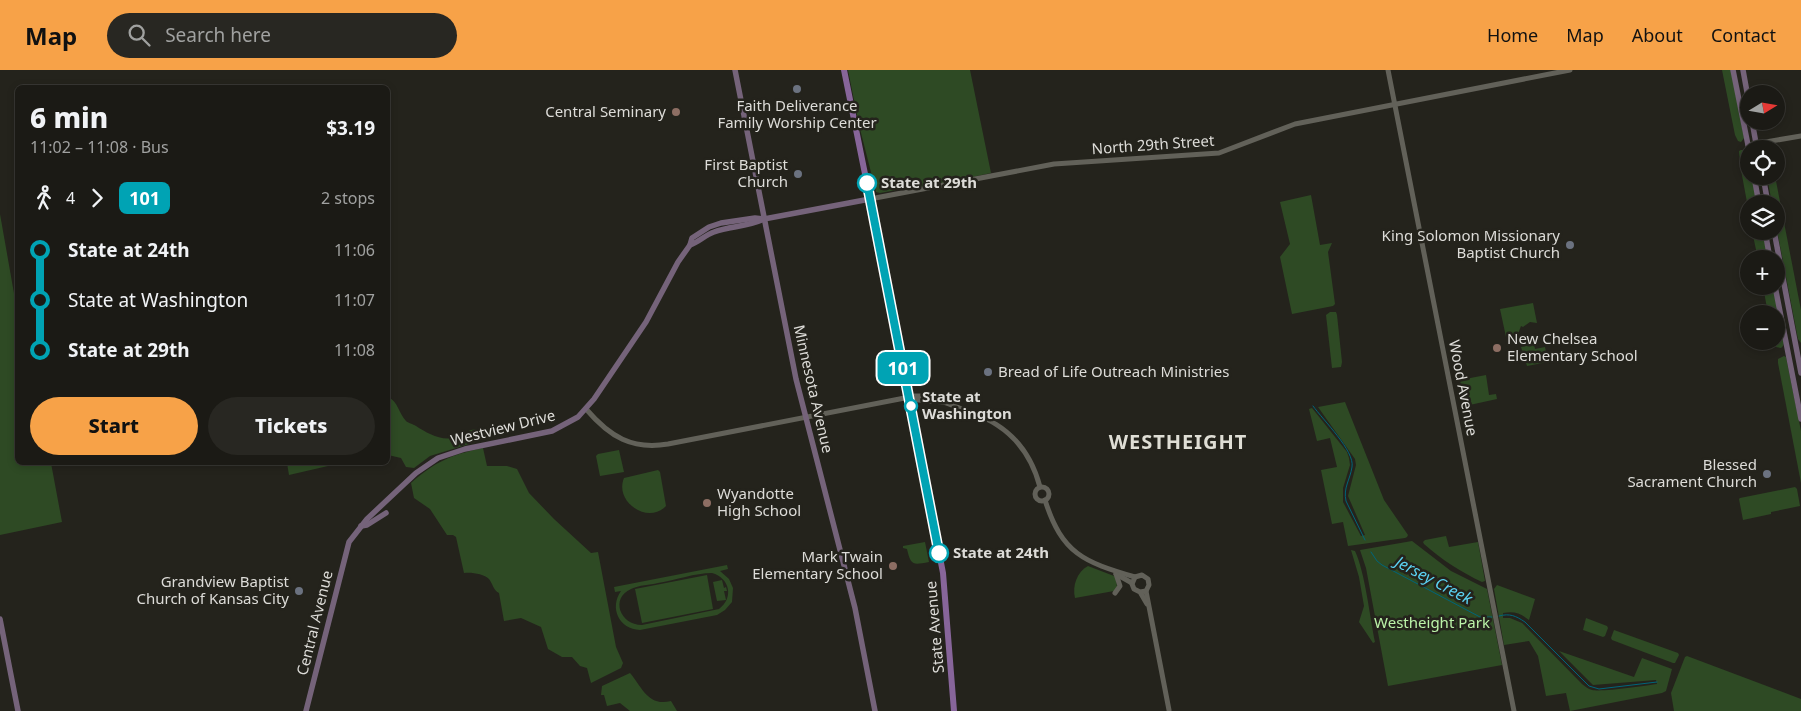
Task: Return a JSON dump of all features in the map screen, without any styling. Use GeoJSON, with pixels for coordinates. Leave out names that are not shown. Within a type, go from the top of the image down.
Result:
{"type":"FeatureCollection","features":[{"type":"Feature","properties":{"kind":"main road","name":"Minnesota Avenue"},"geometry":{"type":"LineString","coordinates":[[735,70],[805,416],[855,608],[876,711]]}},
{"type":"Feature","properties":{"kind":"main road","name":"State Avenue"},"geometry":{"type":"LineString","coordinates":[[844,70],[943,573],[954,711]]}},
{"type":"Feature","properties":{"kind":"main road"},"geometry":{"type":"LineString","coordinates":[[1733,70],[1746,140]]}},
{"type":"Feature","properties":{"kind":"main road"},"geometry":{"type":"LineString","coordinates":[[1743,70],[1746,85]]}},
{"type":"Feature","properties":{"kind":"main road","name":"North 29th Street"},"geometry":{"type":"LineString","coordinates":[[764,219],[870,199]]}},
{"type":"Feature","properties":{"kind":"main road","name":"Westview Drive"},"geometry":{"type":"LineString","coordinates":[[349,542],[361,526],[416,473],[438,458],[465,449],[552,431],[568,423],[586,409],[646,322],[678,262],[690,245],[712,233],[756,223],[764,219]]}},
{"type":"Feature","properties":{"kind":"main road"},"geometry":{"type":"LineString","coordinates":[[1776,240],[1801,372]]}},
{"type":"Feature","properties":{"kind":"main road"},"geometry":{"type":"LineString","coordinates":[[1778,295],[1801,419]]}},
{"type":"Feature","properties":{"kind":"main road"},"geometry":{"type":"LineString","coordinates":[[361,526],[367,525],[386,514]]}},
{"type":"Feature","properties":{"kind":"main road","name":"Central Avenue"},"geometry":{"type":"LineString","coordinates":[[306,711],[349,542]]}},
{"type":"Feature","properties":{"kind":"main road"},"geometry":{"type":"LineString","coordinates":[[0,619],[18,711]]}},
{"type":"Feature","properties":{"kind":"street","name":"Wood Avenue"},"geometry":{"type":"LineString","coordinates":[[1388,70],[1514,711]]}},
{"type":"Feature","properties":{"kind":"street","name":"North 29th Street"},"geometry":{"type":"LineString","coordinates":[[870,199],[1054,164],[1219,153],[1295,124],[1570,70]]}},
{"type":"Feature","properties":{"kind":"street"},"geometry":{"type":"LineString","coordinates":[[1783,140],[1801,136]]}},
{"type":"Feature","properties":{"kind":"street"},"geometry":{"type":"LineString","coordinates":[[586,409],[625,441],[636,445],[648,446],[668,444],[805,416],[909,398],[931,400],[975,413],[993,422],[1018,442],[1032,462],[1040,487]]}},
{"type":"Feature","properties":{"kind":"street"},"geometry":{"type":"LineString","coordinates":[[1040,487],[1036,489],[1035,496],[1040,500],[1044,500]]}},
{"type":"Feature","properties":{"kind":"street"},"geometry":{"type":"LineString","coordinates":[[1040,487],[1044,487],[1048,492],[1048,497],[1044,500]]}},
{"type":"Feature","properties":{"kind":"street"},"geometry":{"type":"LineString","coordinates":[[1044,500],[1053,524],[1066,543],[1083,558],[1133,580]]}},
{"type":"Feature","properties":{"kind":"street"},"geometry":{"type":"LineString","coordinates":[[1113,572],[1120,586],[1115,593]]}},
{"type":"Feature","properties":{"kind":"street"},"geometry":{"type":"LineString","coordinates":[[1133,580],[1142,575],[1148,579],[1149,585],[1146,591],[1168,710],[1176,711]]}},
{"type":"Feature","properties":{"kind":"street"},"geometry":{"type":"LineString","coordinates":[[1133,580],[1134,589],[1140,592],[1150,609]]}},
{"type":"Feature","properties":{"kind":"street"},"geometry":{"type":"LineString","coordinates":[[1140,592],[1146,591]]}},
{"type":"Feature","properties":{"kind":"green space"},"geometry":{"type":"Polygon","coordinates":[[[848,70],[970,70],[991,173],[920,188],[876,192],[859,125],[848,70]]]}},
{"type":"Feature","properties":{"kind":"green space"},"geometry":{"type":"Polygon","coordinates":[[[1722,70],[1731,70],[1740,117],[1740,130],[1742,130],[1744,138],[1738,141],[1735,135],[1722,70]]]}},
{"type":"Feature","properties":{"kind":"green space"},"geometry":{"type":"Polygon","coordinates":[[[1744,185],[1754,185],[1756,195],[1746,195],[1744,185]]]}},
{"type":"Feature","properties":{"kind":"green space"},"geometry":{"type":"Polygon","coordinates":[[[1769,185],[1777,185],[1779,195],[1770,195],[1769,185]]]}},
{"type":"Feature","properties":{"kind":"green space"},"geometry":{"type":"Polygon","coordinates":[[[1311,195],[1320,245],[1332,243],[1328,252],[1335,304],[1292,314],[1280,257],[1290,244],[1280,202],[1311,195]]]}},
{"type":"Feature","properties":{"kind":"green space"},"geometry":{"type":"Polygon","coordinates":[[[0,214],[15,299],[15,465],[51,465],[62,522],[0,535],[0,214]]]}},
{"type":"Feature","properties":{"kind":"green space"},"geometry":{"type":"Polygon","coordinates":[[[1785,227],[1801,310],[1801,343],[1798,339],[1785,272],[1785,250],[1781,250],[1779,240],[1785,240],[1785,227]]]}},
{"type":"Feature","properties":{"kind":"green space"},"geometry":{"type":"Polygon","coordinates":[[[1754,240],[1765,240],[1766,250],[1756,250],[1754,240]]]}},
{"type":"Feature","properties":{"kind":"green space"},"geometry":{"type":"Polygon","coordinates":[[[1765,295],[1776,295],[1777,305],[1766,305],[1765,295]]]}},
{"type":"Feature","properties":{"kind":"green space"},"geometry":{"type":"Polygon","coordinates":[[[1533,303],[1537,323],[1530,322],[1523,327],[1521,326],[1518,334],[1506,337],[1500,309],[1533,303]]]}},
{"type":"Feature","properties":{"kind":"green space"},"geometry":{"type":"Polygon","coordinates":[[[1330,312],[1336,312],[1337,315],[1341,367],[1332,368],[1326,315],[1330,312]]]}},
{"type":"Feature","properties":{"kind":"green space"},"geometry":{"type":"Polygon","coordinates":[[[1534,344],[1535,349],[1545,347],[1548,362],[1527,366],[1521,347],[1534,344]]]}},
{"type":"Feature","properties":{"kind":"green space"},"geometry":{"type":"Polygon","coordinates":[[[1786,357],[1801,431],[1801,483],[1778,363],[1778,359],[1786,357]]]}},
{"type":"Feature","properties":{"kind":"green space"},"geometry":{"type":"Polygon","coordinates":[[[1486,375],[1489,395],[1496,394],[1497,399],[1465,406],[1460,380],[1486,375]]]}},
{"type":"Feature","properties":{"kind":"green space"},"geometry":{"type":"Polygon","coordinates":[[[390,398],[394,401],[406,421],[440,438],[456,437],[477,429],[482,434],[479,441],[430,456],[414,468],[406,467],[401,458],[390,455],[390,398]]]}},
{"type":"Feature","properties":{"kind":"green space"},"geometry":{"type":"Polygon","coordinates":[[[1345,402],[1384,500],[1408,535],[1405,538],[1348,546],[1343,522],[1332,524],[1321,470],[1337,467],[1330,438],[1317,441],[1309,409],[1312,408],[1347,452],[1350,465],[1343,488],[1343,502],[1361,536],[1365,535],[1348,496],[1356,465],[1355,459],[1318,407],[1345,402]]]}},
{"type":"Feature","properties":{"kind":"green space"},"geometry":{"type":"Polygon","coordinates":[[[483,448],[487,466],[507,466],[517,469],[529,493],[554,519],[591,553],[598,552],[616,647],[623,663],[621,668],[591,683],[587,668],[580,666],[572,657],[562,657],[548,649],[541,627],[521,618],[504,621],[499,593],[494,589],[489,579],[478,574],[464,573],[456,537],[447,535],[430,509],[414,498],[411,483],[428,469],[453,456],[483,448]]]}},
{"type":"Feature","properties":{"kind":"green space"},"geometry":{"type":"Polygon","coordinates":[[[619,450],[624,472],[600,476],[596,456],[619,450]]]}},
{"type":"Feature","properties":{"kind":"green space"},"geometry":{"type":"Polygon","coordinates":[[[287,465],[328,466],[289,475],[287,465]]]}},
{"type":"Feature","properties":{"kind":"green space"},"geometry":{"type":"Polygon","coordinates":[[[658,470],[660,472],[666,506],[659,511],[650,513],[634,508],[624,495],[622,487],[624,478],[658,470]]]}},
{"type":"Feature","properties":{"kind":"green space"},"geometry":{"type":"Polygon","coordinates":[[[1795,487],[1800,506],[1743,520],[1740,498],[1795,487]]]}},
{"type":"Feature","properties":{"kind":"green space"},"geometry":{"type":"Polygon","coordinates":[[[1446,536],[1449,547],[1478,542],[1485,581],[1482,582],[1452,565],[1423,542],[1446,536]]]}},
{"type":"Feature","properties":{"kind":"green space","name":"Westheight Park"},"geometry":{"type":"Polygon","coordinates":[[[1412,541],[1451,571],[1487,589],[1502,665],[1388,686],[1366,568],[1360,550],[1412,541]]]}},
{"type":"Feature","properties":{"kind":"green space"},"geometry":{"type":"Polygon","coordinates":[[[925,542],[929,562],[916,564],[910,559],[907,549],[903,548],[903,546],[925,542]]]}},
{"type":"Feature","properties":{"kind":"green space"},"geometry":{"type":"Polygon","coordinates":[[[1351,550],[1355,551],[1362,571],[1375,642],[1373,643],[1359,622],[1364,606],[1359,577],[1351,550]]]}},
{"type":"Feature","properties":{"kind":"green space"},"geometry":{"type":"Polygon","coordinates":[[[727,565],[728,569],[720,571],[729,579],[733,588],[732,602],[717,615],[640,630],[626,626],[618,616],[616,604],[621,591],[615,592],[614,587],[727,565]],[[712,573],[699,574],[631,589],[621,598],[620,610],[628,621],[642,625],[719,609],[727,599],[728,589],[723,579],[712,573]]]}},
{"type":"Feature","properties":{"kind":"green space"},"geometry":{"type":"Polygon","coordinates":[[[1088,566],[1114,576],[1117,587],[1114,591],[1075,598],[1076,580],[1088,566]]]}},
{"type":"Feature","properties":{"kind":"green space"},"geometry":{"type":"Polygon","coordinates":[[[707,575],[713,609],[642,623],[635,589],[707,575]]]}},
{"type":"Feature","properties":{"kind":"green space"},"geometry":{"type":"Polygon","coordinates":[[[722,580],[727,591],[724,591],[726,600],[717,601],[713,582],[722,580]]]}},
{"type":"Feature","properties":{"kind":"green space"},"geometry":{"type":"Polygon","coordinates":[[[1497,585],[1535,599],[1529,620],[1514,612],[1503,613],[1503,618],[1510,618],[1522,623],[1588,688],[1592,690],[1605,690],[1657,684],[1656,680],[1593,685],[1559,651],[1634,677],[1642,658],[1672,669],[1666,691],[1570,711],[1566,693],[1546,696],[1538,656],[1529,641],[1504,645],[1494,589],[1497,585]]]}},
{"type":"Feature","properties":{"kind":"green space"},"geometry":{"type":"Polygon","coordinates":[[[1586,618],[1607,626],[1605,636],[1583,630],[1586,618]]]}},
{"type":"Feature","properties":{"kind":"green space"},"geometry":{"type":"Polygon","coordinates":[[[1614,630],[1678,653],[1679,655],[1675,663],[1673,663],[1612,640],[1614,630]]]}},
{"type":"Feature","properties":{"kind":"green space"},"geometry":{"type":"Polygon","coordinates":[[[1687,656],[1801,699],[1801,711],[1674,711],[1671,693],[1687,656]]]}},
{"type":"Feature","properties":{"kind":"green space"},"geometry":{"type":"Polygon","coordinates":[[[630,673],[646,695],[657,701],[671,701],[677,711],[630,711],[620,703],[607,706],[604,695],[601,695],[602,686],[630,673]]]}},
{"type":"Feature","properties":{"kind":"waterway","name":"Jersey Creek"},"geometry":{"type":"LineString","coordinates":[[1313,406],[1344,444],[1352,460],[1345,492],[1346,501],[1365,540]]}},
{"type":"Feature","properties":{"kind":"waterway","name":"Jersey Creek"},"geometry":{"type":"LineString","coordinates":[[1371,552],[1382,565],[1480,617],[1492,617]]}},
{"type":"Feature","properties":{"kind":"waterway","name":"Jersey Creek"},"geometry":{"type":"LineString","coordinates":[[1499,616],[1513,616],[1525,622],[1589,686],[1599,689],[1657,682]]}},
{"type":"Feature","properties":{"kind":"bus line","name":"101"},"geometry":{"type":"LineString","coordinates":[[867,183],[939,553]]}},
{"type":"Feature","properties":{"kind":"place","name":"Faith Deliverance Family Worship Center"},"geometry":{"type":"Point","coordinates":[797,89]}},
{"type":"Feature","properties":{"kind":"place","name":"Central Seminary"},"geometry":{"type":"Point","coordinates":[676,112]}},
{"type":"Feature","properties":{"kind":"place","name":"First Baptist Church"},"geometry":{"type":"Point","coordinates":[798,174]}},
{"type":"Feature","properties":{"kind":"place","name":"State at 29th"},"geometry":{"type":"Point","coordinates":[867,183]}},
{"type":"Feature","properties":{"kind":"place","name":"King Solomon Missionary Baptist Church"},"geometry":{"type":"Point","coordinates":[1570,245]}},
{"type":"Feature","properties":{"kind":"place","name":"New Chelsea Elementary School"},"geometry":{"type":"Point","coordinates":[1497,348]}},
{"type":"Feature","properties":{"kind":"place","name":"Bread of Life Outreach Ministries"},"geometry":{"type":"Point","coordinates":[988,372]}},
{"type":"Feature","properties":{"kind":"place","name":"State at Washington"},"geometry":{"type":"Point","coordinates":[911,406]}},
{"type":"Feature","properties":{"kind":"place","name":"Blessed Sacrament Church"},"geometry":{"type":"Point","coordinates":[1767,474]}},
{"type":"Feature","properties":{"kind":"place","name":"Wyandotte High School"},"geometry":{"type":"Point","coordinates":[707,503]}},
{"type":"Feature","properties":{"kind":"place","name":"State at 24th"},"geometry":{"type":"Point","coordinates":[939,553]}},
{"type":"Feature","properties":{"kind":"place","name":"Mark Twain Elementary School"},"geometry":{"type":"Point","coordinates":[893,566]}},
{"type":"Feature","properties":{"kind":"place","name":"Grandview Baptist Church of Kansas City"},"geometry":{"type":"Point","coordinates":[299,591]}},
{"type":"Feature","properties":{"kind":"district","name":"WESTHEIGHT"},"geometry":{"type":"Point","coordinates":[1178,442]}}]}
